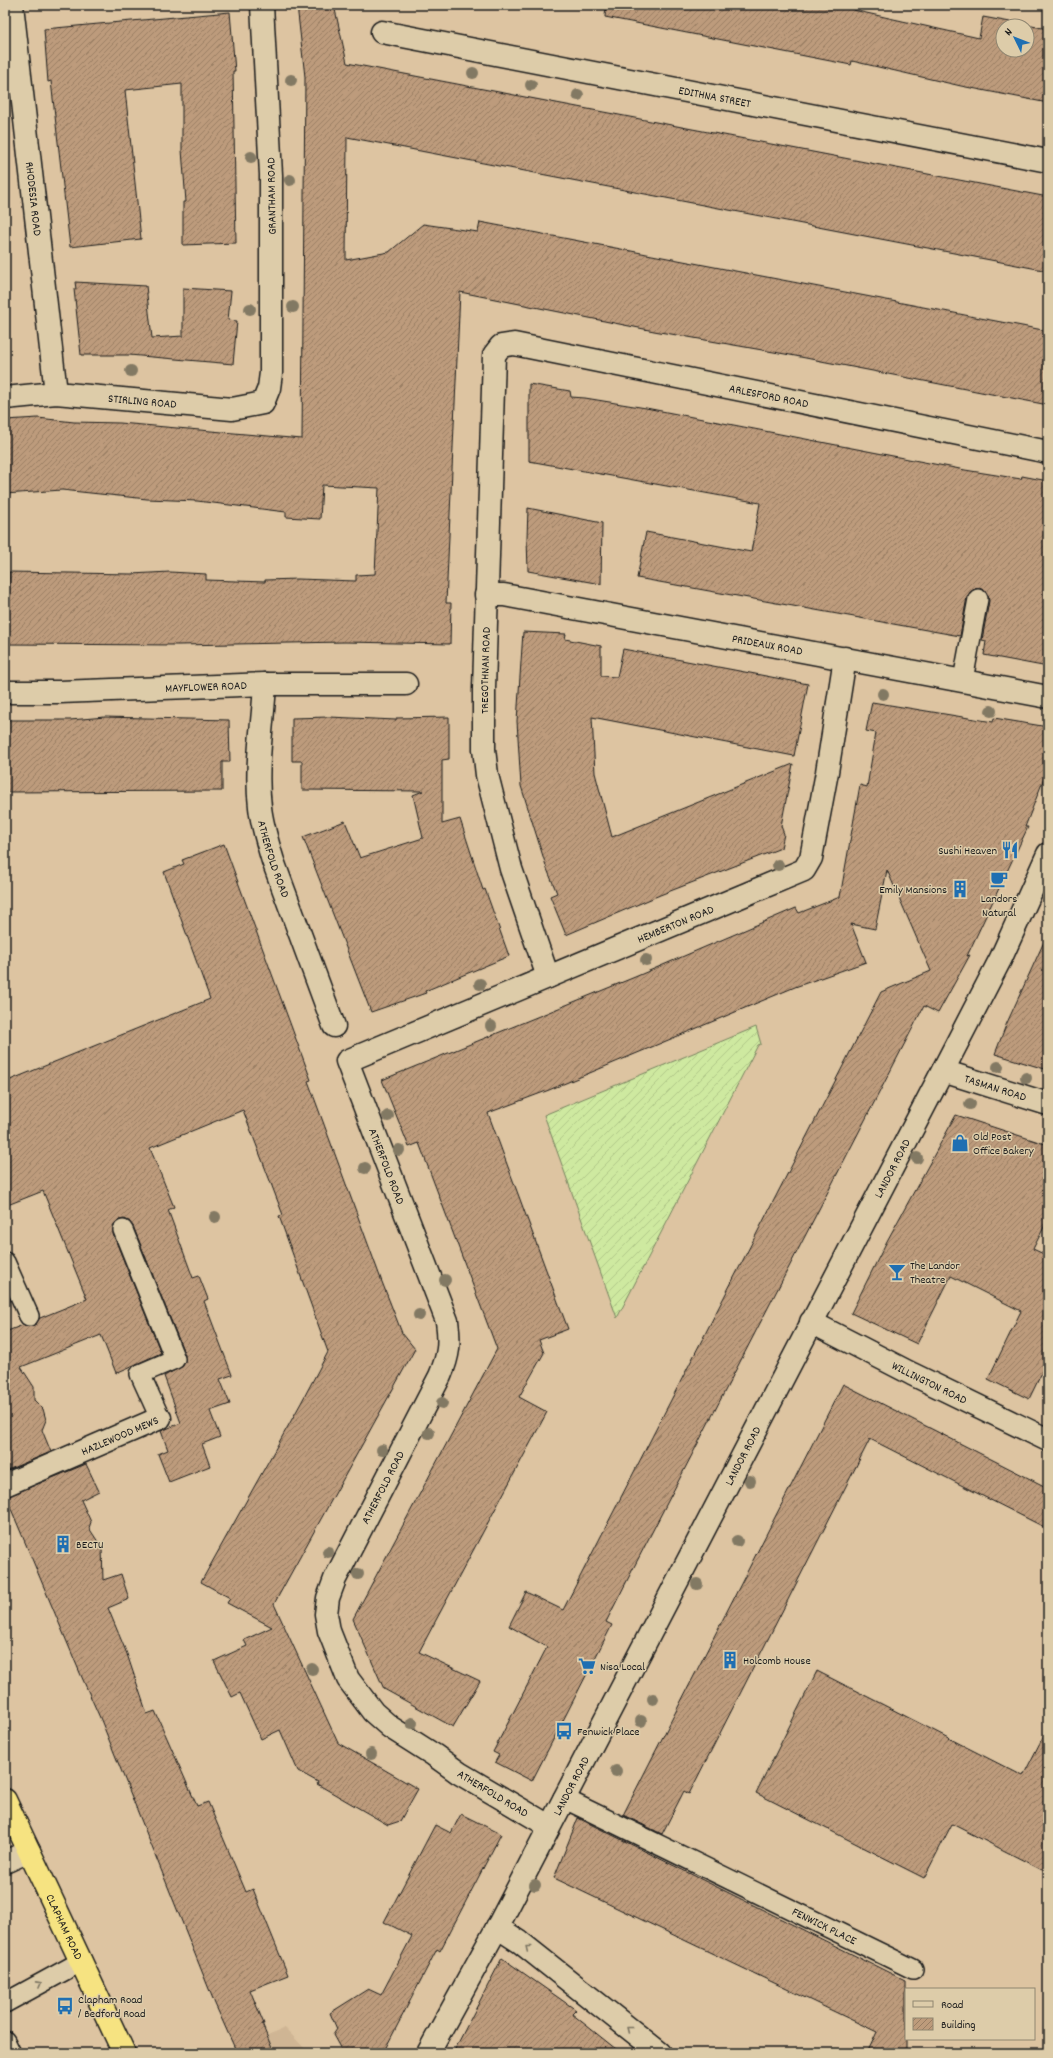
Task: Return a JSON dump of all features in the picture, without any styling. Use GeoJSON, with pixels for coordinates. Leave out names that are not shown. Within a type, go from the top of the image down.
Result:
{"type":"FeatureCollection","features":[{"type":"Feature","properties":{"kind":"highway","name":"CLAPHAM ROAD"},"geometry":{"type":"LineString","coordinates":[[5,1800],[124,2053]]}},
{"type":"Feature","properties":{"kind":"street","name":"RHODESIA ROAD"},"geometry":{"type":"LineString","coordinates":[[12,5],[56,393]]}},
{"type":"Feature","properties":{"kind":"street","name":"GRANTHAM ROAD"},"geometry":{"type":"LineString","coordinates":[[262,5],[272,175],[271,373],[269,388]]}},
{"type":"Feature","properties":{"kind":"street","name":"EDITHNA STREET"},"geometry":{"type":"LineString","coordinates":[[382,32],[1048,161]]}},
{"type":"Feature","properties":{"kind":"street","name":"ARLESFORD ROAD"},"geometry":{"type":"LineString","coordinates":[[494,355],[502,346],[514,344],[1048,452]]}},
{"type":"Feature","properties":{"kind":"street","name":"TREGOTHNAN ROAD"},"geometry":{"type":"LineString","coordinates":[[494,355],[486,594],[484,724],[487,775],[511,869],[548,977]]}},
{"type":"Feature","properties":{"kind":"street","name":"STIRLING ROAD"},"geometry":{"type":"LineString","coordinates":[[5,398],[56,393],[232,408],[263,403],[269,388]]}},
{"type":"Feature","properties":{"kind":"street","name":"PRIDEAUX ROAD"},"geometry":{"type":"LineString","coordinates":[[486,594],[504,595],[1048,697]]}},
{"type":"Feature","properties":{"kind":"street","name":"HEMBERTON ROAD"},"geometry":{"type":"LineString","coordinates":[[347,1061],[804,870],[811,858],[827,772],[845,658]]}},
{"type":"Feature","properties":{"kind":"street","name":"MAYFLOWER ROAD"},"geometry":{"type":"LineString","coordinates":[[5,692],[60,692],[265,684],[406,684]]}},
{"type":"Feature","properties":{"kind":"street","name":"ATHERFOLD ROAD"},"geometry":{"type":"LineString","coordinates":[[265,684],[259,782],[260,807],[264,828],[273,862],[334,1026]]}},
{"type":"Feature","properties":{"kind":"street","name":"LANDOR ROAD"},"geometry":{"type":"LineString","coordinates":[[428,2053],[497,1927],[943,1071],[1001,958],[1048,854]]}},
{"type":"Feature","properties":{"kind":"street","name":"ATHERFOLD ROAD"},"geometry":{"type":"LineString","coordinates":[[347,1061],[447,1321],[450,1339],[448,1358],[440,1376],[335,1579],[328,1598],[326,1614],[329,1631],[348,1679],[368,1707],[390,1727],[459,1773],[549,1826]]}},
{"type":"Feature","properties":{"kind":"street","name":"TASMAN ROAD"},"geometry":{"type":"LineString","coordinates":[[943,1071],[1048,1104]]}},
{"type":"Feature","properties":{"kind":"street","name":"WILLINGTON ROAD"},"geometry":{"type":"LineString","coordinates":[[811,1322],[912,1374],[1048,1440]]}},
{"type":"Feature","properties":{"kind":"street","name":"HAZLEWOOD MEWS"},"geometry":{"type":"LineString","coordinates":[[5,1485],[160,1418]]}},
{"type":"Feature","properties":{"kind":"street"},"geometry":{"type":"LineString","coordinates":[[5,1862],[29,1851]]}},
{"type":"Feature","properties":{"kind":"street"},"geometry":{"type":"LineString","coordinates":[[497,1927],[520,1942],[660,2053]]}},
{"type":"Feature","properties":{"kind":"lane"},"geometry":{"type":"LineString","coordinates":[[963,680],[978,599]]}},
{"type":"Feature","properties":{"kind":"lane","name":"HAZLEWOOD MEWS"},"geometry":{"type":"LineString","coordinates":[[123,1230],[175,1359],[140,1374],[160,1418]]}},
{"type":"Feature","properties":{"kind":"lane"},"geometry":{"type":"LineString","coordinates":[[5,1262],[29,1316]]}},
{"type":"Feature","properties":{"kind":"lane","name":"FENWICK PLACE"},"geometry":{"type":"LineString","coordinates":[[563,1798],[913,1969]]}},
{"type":"Feature","properties":{"kind":"lane"},"geometry":{"type":"LineString","coordinates":[[5,2003],[82,1961]]}},
{"type":"Feature","properties":{"kind":"lane"},"geometry":{"type":"LineString","coordinates":[[5,2041],[11,2053]]}},
{"type":"Feature","properties":{"kind":"shaded area"},"geometry":{"type":"Polygon","coordinates":[[[285,2028],[309,2053],[237,2053],[235,2048],[285,2028]]]}},
{"type":"Feature","properties":{"kind":"green space"},"geometry":{"type":"Polygon","coordinates":[[[756,1027],[761,1044],[758,1045],[617,1318],[544,1115],[756,1027]]]}},
{"type":"Feature","properties":{"kind":"building"},"geometry":{"type":"Polygon","coordinates":[[[297,5],[334,5],[347,63],[1048,197],[1048,271],[347,137],[346,260],[389,252],[423,224],[478,232],[480,222],[1048,331],[1048,405],[785,354],[654,331],[460,292],[446,603],[451,603],[450,644],[345,642],[178,645],[5,644],[5,602],[9,602],[9,572],[131,574],[170,572],[206,574],[206,580],[265,582],[265,580],[298,579],[356,581],[356,575],[375,574],[379,488],[322,485],[320,519],[286,517],[286,512],[197,501],[147,499],[62,490],[5,494],[5,420],[38,418],[74,422],[120,423],[302,439],[305,77],[297,5]]]}},
{"type":"Feature","properties":{"kind":"building"},"geometry":{"type":"Polygon","coordinates":[[[606,5],[854,5],[853,10],[979,38],[983,17],[995,19],[995,58],[1035,58],[1035,27],[1048,29],[1048,103],[961,86],[852,61],[851,65],[605,17],[606,5]]]}},
{"type":"Feature","properties":{"kind":"building"},"geometry":{"type":"Polygon","coordinates":[[[230,12],[235,71],[233,71],[236,243],[183,245],[183,202],[186,202],[182,150],[182,84],[125,90],[141,239],[70,247],[51,81],[48,82],[44,29],[230,12]]]}},
{"type":"Feature","properties":{"kind":"building"},"geometry":{"type":"Polygon","coordinates":[[[75,282],[146,286],[152,338],[183,336],[183,288],[231,291],[228,320],[237,321],[233,364],[129,355],[81,355],[74,289],[76,289],[75,282]]]}},
{"type":"Feature","properties":{"kind":"building"},"geometry":{"type":"Polygon","coordinates":[[[529,384],[570,391],[571,397],[646,408],[965,470],[1021,479],[1022,476],[1048,481],[1048,667],[984,655],[986,641],[982,640],[989,601],[988,595],[980,588],[974,589],[967,597],[960,636],[637,578],[646,532],[751,552],[760,503],[529,461],[529,384]]]}},
{"type":"Feature","properties":{"kind":"building"},"geometry":{"type":"Polygon","coordinates":[[[528,508],[602,523],[601,584],[528,571],[528,508]]]}},
{"type":"Feature","properties":{"kind":"building"},"geometry":{"type":"Polygon","coordinates":[[[523,632],[566,634],[565,639],[601,646],[601,676],[617,677],[623,649],[808,684],[794,756],[592,717],[595,773],[612,837],[793,764],[781,826],[784,834],[781,848],[660,895],[566,935],[550,896],[557,893],[547,869],[521,786],[517,721],[523,632]]]}},
{"type":"Feature","properties":{"kind":"building"},"geometry":{"type":"Polygon","coordinates":[[[872,702],[993,722],[994,718],[1048,727],[1048,768],[1025,827],[1028,827],[967,956],[970,955],[938,1013],[924,1006],[606,1622],[612,1625],[532,1781],[495,1762],[499,1755],[493,1752],[547,1647],[509,1626],[526,1592],[563,1610],[881,992],[931,971],[887,870],[875,929],[851,924],[866,962],[795,987],[549,1090],[488,1113],[568,1329],[539,1340],[544,1353],[519,1397],[547,1412],[419,1652],[480,1681],[453,1727],[384,1689],[353,1619],[497,1349],[419,1143],[409,1147],[382,1080],[635,977],[796,908],[799,913],[840,897],[860,785],[867,787],[876,733],[866,731],[872,702]]]}},
{"type":"Feature","properties":{"kind":"building"},"geometry":{"type":"Polygon","coordinates":[[[105,717],[229,720],[230,762],[222,762],[222,791],[5,792],[5,720],[70,720],[105,717]]]}},
{"type":"Feature","properties":{"kind":"building"},"geometry":{"type":"Polygon","coordinates":[[[329,717],[396,720],[396,718],[449,717],[449,759],[442,760],[442,824],[460,819],[483,890],[485,889],[509,956],[425,991],[426,993],[371,1012],[303,837],[345,821],[360,858],[423,838],[413,795],[423,791],[302,790],[302,761],[292,761],[292,718],[329,717]]]}},
{"type":"Feature","properties":{"kind":"building"},"geometry":{"type":"Polygon","coordinates":[[[224,844],[311,1080],[308,1081],[382,1282],[402,1333],[415,1349],[274,1604],[338,1743],[418,1789],[400,1821],[388,1825],[317,1784],[318,1782],[298,1771],[280,1730],[261,1739],[240,1693],[232,1697],[214,1661],[247,1646],[244,1640],[272,1627],[227,1603],[230,1598],[201,1582],[328,1352],[279,1216],[283,1215],[243,1110],[150,1148],[174,1207],[168,1210],[193,1278],[199,1276],[208,1299],[204,1301],[232,1375],[220,1379],[230,1404],[210,1411],[220,1437],[202,1444],[210,1466],[169,1482],[158,1454],[168,1450],[161,1431],[181,1423],[164,1376],[183,1366],[185,1355],[133,1226],[129,1221],[124,1219],[119,1220],[114,1224],[113,1234],[161,1353],[116,1373],[101,1335],[21,1367],[34,1387],[34,1400],[43,1409],[46,1420],[42,1430],[51,1452],[5,1471],[5,1332],[23,1325],[33,1326],[40,1318],[87,1299],[43,1191],[5,1206],[5,1082],[210,999],[164,872],[184,864],[182,860],[224,844]]]}},
{"type":"Feature","properties":{"kind":"building"},"geometry":{"type":"Polygon","coordinates":[[[1048,933],[1048,1070],[995,1054],[1006,1025],[1048,933]]]}},
{"type":"Feature","properties":{"kind":"building"},"geometry":{"type":"Polygon","coordinates":[[[956,1115],[1048,1145],[1048,1219],[1033,1249],[1048,1256],[1048,1360],[1029,1399],[988,1379],[1021,1311],[951,1276],[917,1344],[851,1313],[887,1241],[956,1115]]]}},
{"type":"Feature","properties":{"kind":"building","name":"Holcomb House"},"geometry":{"type":"Polygon","coordinates":[[[843,1384],[1048,1488],[1048,1529],[870,1439],[689,1794],[684,1791],[662,1834],[623,1815],[843,1384]]]}},
{"type":"Feature","properties":{"kind":"building"},"geometry":{"type":"Polygon","coordinates":[[[86,1464],[99,1491],[81,1500],[91,1522],[89,1528],[102,1548],[103,1580],[121,1574],[129,1599],[108,1608],[127,1654],[147,1714],[155,1711],[197,1806],[208,1802],[246,1892],[253,1889],[288,1975],[250,1990],[274,2053],[237,2053],[215,2004],[101,1720],[6,1497],[86,1464]]]}},
{"type":"Feature","properties":{"kind":"building"},"geometry":{"type":"Polygon","coordinates":[[[817,1671],[1023,1776],[1048,1727],[1048,1873],[952,1824],[924,1878],[756,1793],[817,1671]]]}},
{"type":"Feature","properties":{"kind":"building"},"geometry":{"type":"Polygon","coordinates":[[[461,1814],[501,1834],[440,1951],[437,1949],[383,2053],[343,2053],[333,2035],[337,2029],[330,2013],[368,1989],[381,1995],[412,1936],[384,1922],[435,1825],[451,1833],[461,1814]]]}},
{"type":"Feature","properties":{"kind":"building"},"geometry":{"type":"Polygon","coordinates":[[[578,1818],[906,1981],[906,2053],[867,2053],[877,2032],[554,1878],[578,1818]]]}},
{"type":"Feature","properties":{"kind":"building"},"geometry":{"type":"Polygon","coordinates":[[[502,1958],[576,2010],[572,2014],[621,2053],[453,2053],[502,1958]]]}},
{"type":"Feature","properties":{"kind":"place","name":"Sushi Heaven"},"geometry":{"type":"Point","coordinates":[1010,850]}},
{"type":"Feature","properties":{"kind":"place","name":"Landors Natural"},"geometry":{"type":"Point","coordinates":[999,879]}},
{"type":"Feature","properties":{"kind":"place","name":"Emily Mansions"},"geometry":{"type":"Point","coordinates":[960,889]}},
{"type":"Feature","properties":{"kind":"place","name":"Old Post Office Bakery"},"geometry":{"type":"Point","coordinates":[960,1143]}},
{"type":"Feature","properties":{"kind":"place","name":"The Landor Theatre"},"geometry":{"type":"Point","coordinates":[897,1272]}},
{"type":"Feature","properties":{"kind":"place","name":"BECTU"},"geometry":{"type":"Point","coordinates":[63,1544]}},
{"type":"Feature","properties":{"kind":"place","name":"Holcomb House"},"geometry":{"type":"Point","coordinates":[730,1660]}},
{"type":"Feature","properties":{"kind":"place","name":"Nisa Local"},"geometry":{"type":"Point","coordinates":[587,1666]}},
{"type":"Feature","properties":{"kind":"place","name":"Fenwick Place"},"geometry":{"type":"Point","coordinates":[564,1731]}},
{"type":"Feature","properties":{"kind":"place","name":"Clapham Road / Bedford Road"},"geometry":{"type":"Point","coordinates":[65,2006]}}]}
